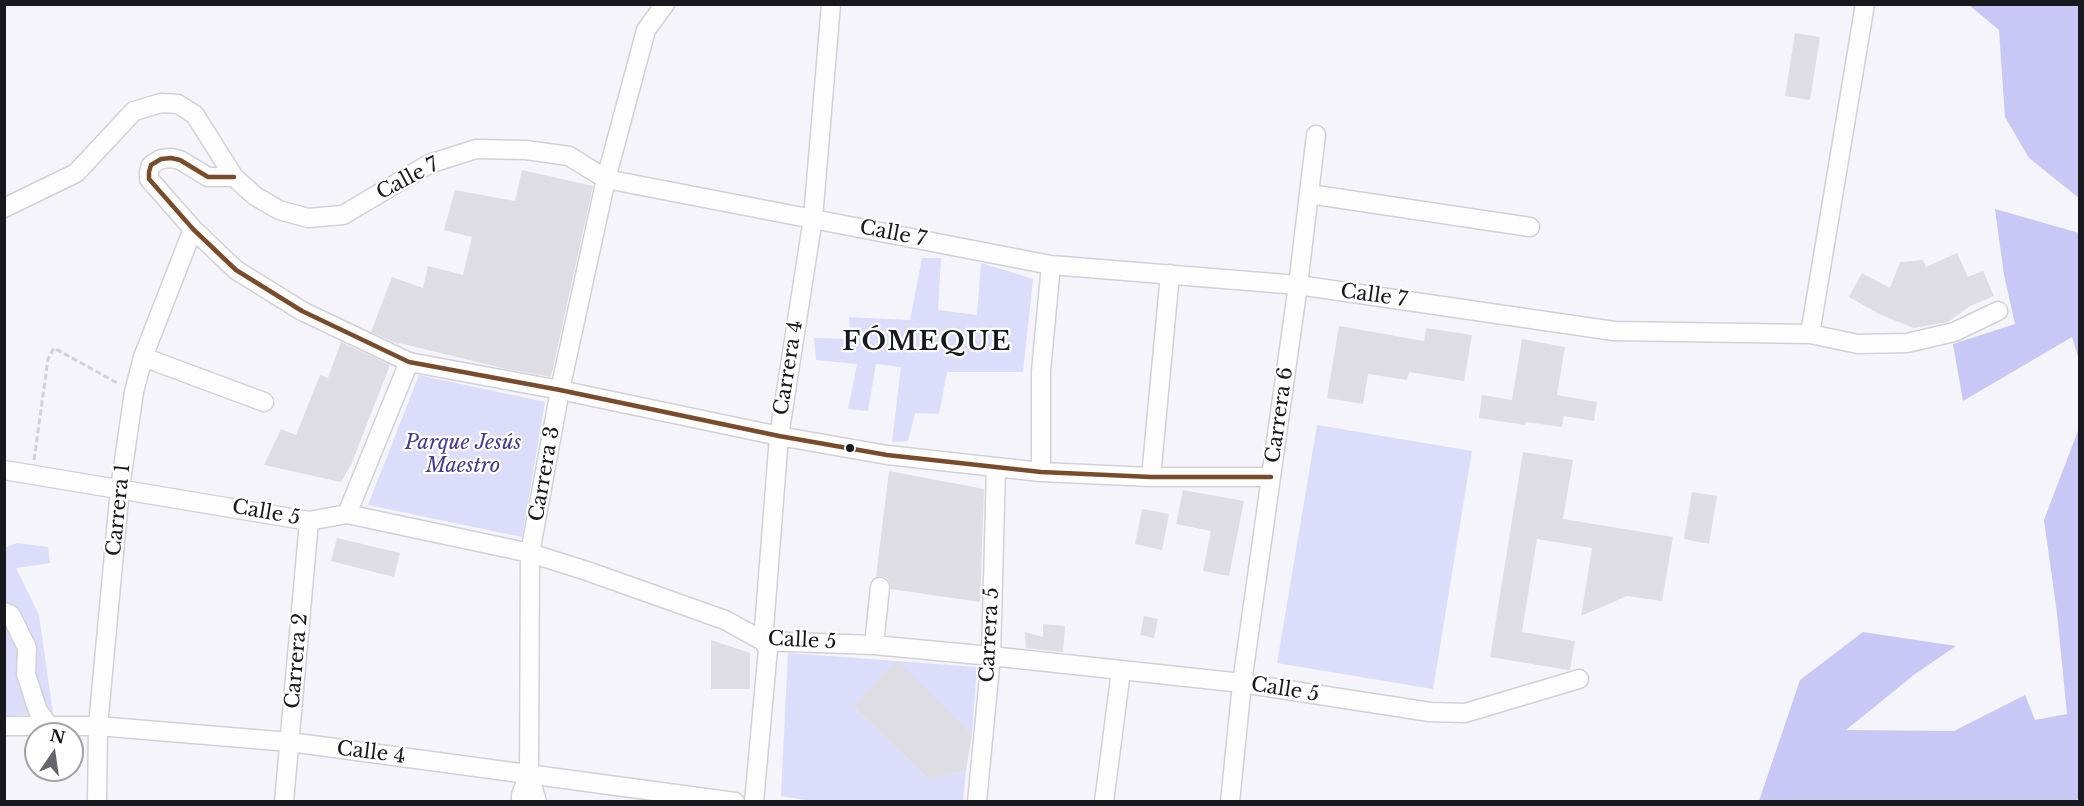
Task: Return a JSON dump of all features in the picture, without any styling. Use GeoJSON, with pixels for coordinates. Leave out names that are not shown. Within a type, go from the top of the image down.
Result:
{"type":"FeatureCollection","features":[{"type":"Feature","properties":{"kind":"street","name":"Carrera 3"},"geometry":{"type":"LineString","coordinates":[[537,801],[529,774],[530,553],[560,390],[606,179],[646,30],[665,4]]}},
{"type":"Feature","properties":{"kind":"street","name":"Carrera 4"},"geometry":{"type":"LineString","coordinates":[[754,801],[768,649],[762,641],[779,436],[813,218],[831,4]]}},
{"type":"Feature","properties":{"kind":"street"},"geometry":{"type":"LineString","coordinates":[[1810,334],[1865,4]]}},
{"type":"Feature","properties":{"kind":"street","name":"Calle 7"},"geometry":{"type":"LineString","coordinates":[[4,208],[76,173],[134,111],[161,103],[178,104],[195,115],[234,177],[255,196],[279,210],[308,218],[343,215],[429,164],[476,149],[526,150],[569,156],[606,179],[1051,265],[1298,285],[1614,331],[1810,334],[1858,344],[1907,343],[1954,332],[1998,311]]}},
{"type":"Feature","properties":{"kind":"street","name":"Carrera 6"},"geometry":{"type":"LineString","coordinates":[[1230,801],[1242,683],[1298,285],[1316,135]]}},
{"type":"Feature","properties":{"kind":"street"},"geometry":{"type":"LineString","coordinates":[[234,177],[208,177],[180,160],[171,158],[161,159],[152,165],[149,179],[193,229],[236,270],[302,311],[410,362],[560,390],[779,436],[887,455],[1041,472],[1151,477],[1271,477]]}},
{"type":"Feature","properties":{"kind":"street"},"geometry":{"type":"LineString","coordinates":[[1309,194],[1530,227]]}},
{"type":"Feature","properties":{"kind":"street","name":"Carrera 1"},"geometry":{"type":"LineString","coordinates":[[97,801],[98,726],[120,488],[134,392],[143,357],[193,229]]}},
{"type":"Feature","properties":{"kind":"street"},"geometry":{"type":"LineString","coordinates":[[1041,472],[1041,371],[1051,265]]}},
{"type":"Feature","properties":{"kind":"street"},"geometry":{"type":"LineString","coordinates":[[1151,477],[1170,274]]}},
{"type":"Feature","properties":{"kind":"street"},"geometry":{"type":"LineString","coordinates":[[143,357],[264,402]]}},
{"type":"Feature","properties":{"kind":"street"},"geometry":{"type":"LineString","coordinates":[[347,514],[410,362]]}},
{"type":"Feature","properties":{"kind":"street","name":"Carrera 5"},"geometry":{"type":"LineString","coordinates":[[977,801],[991,656],[996,468]]}},
{"type":"Feature","properties":{"kind":"street","name":"Calle 5"},"geometry":{"type":"LineString","coordinates":[[4,470],[309,521],[347,514],[530,553],[725,620],[762,641],[874,645],[991,656],[1242,683],[1430,712],[1465,713],[1579,679]]}},
{"type":"Feature","properties":{"kind":"street","name":"Carrera 2"},"geometry":{"type":"LineString","coordinates":[[284,801],[309,521]]}},
{"type":"Feature","properties":{"kind":"street"},"geometry":{"type":"LineString","coordinates":[[874,645],[880,587]]}},
{"type":"Feature","properties":{"kind":"street"},"geometry":{"type":"LineString","coordinates":[[4,612],[11,615],[27,648],[26,674],[38,711],[46,722]]}},
{"type":"Feature","properties":{"kind":"street"},"geometry":{"type":"LineString","coordinates":[[1104,801],[1121,671]]}},
{"type":"Feature","properties":{"kind":"street","name":"Calle 4"},"geometry":{"type":"LineString","coordinates":[[4,726],[24,726]]}},
{"type":"Feature","properties":{"kind":"street","name":"Calle 4"},"geometry":{"type":"LineString","coordinates":[[84,726],[290,742],[735,801]]}},
{"type":"Feature","properties":{"kind":"street","name":"Carrera 3"},"geometry":{"type":"LineString","coordinates":[[521,801],[529,774]]}},
{"type":"Feature","properties":{"kind":"path"},"geometry":{"type":"LineString","coordinates":[[32,474],[48,358],[54,348],[134,392]]}},
{"type":"Feature","properties":{"kind":"green space"},"geometry":{"type":"Polygon","coordinates":[[[922,258],[941,258],[938,310],[977,315],[981,263],[1033,279],[1023,372],[947,372],[939,414],[915,413],[908,441],[892,442],[901,367],[876,364],[868,411],[848,409],[857,364],[816,360],[814,338],[850,339],[849,317],[910,320],[922,258]]]}},
{"type":"Feature","properties":{"kind":"green space","name":"Parque Jesús Maestro"},"geometry":{"type":"Polygon","coordinates":[[[419,375],[545,402],[522,537],[368,505],[419,375]]]}},
{"type":"Feature","properties":{"kind":"green space"},"geometry":{"type":"Polygon","coordinates":[[[1317,425],[1472,451],[1433,689],[1277,663],[1317,425]]]}},
{"type":"Feature","properties":{"kind":"green space"},"geometry":{"type":"Polygon","coordinates":[[[17,543],[48,547],[50,563],[16,568],[39,615],[53,713],[5,716],[4,548],[17,543]]]}},
{"type":"Feature","properties":{"kind":"green space"},"geometry":{"type":"Polygon","coordinates":[[[788,653],[977,667],[972,734],[897,662],[853,706],[928,779],[966,771],[963,801],[818,802],[781,796],[788,653]]]}},
{"type":"Feature","properties":{"kind":"shaded area"},"geometry":{"type":"Polygon","coordinates":[[[1969,5],[2079,5],[2079,198],[2029,158],[2005,117],[1999,30],[1969,5]]]}},
{"type":"Feature","properties":{"kind":"shaded area"},"geometry":{"type":"Polygon","coordinates":[[[1995,209],[2079,233],[2079,360],[2072,337],[1963,401],[1953,344],[2015,324],[2004,275],[1995,209]]]}},
{"type":"Feature","properties":{"kind":"shaded area"},"geometry":{"type":"Polygon","coordinates":[[[2079,428],[2079,798],[2074,802],[1759,801],[1800,680],[1863,632],[1956,646],[1915,674],[1846,730],[1954,731],[2025,695],[2035,720],[2067,714],[2057,613],[2044,520],[2079,428]]]}},
{"type":"Feature","properties":{"kind":"building"},"geometry":{"type":"Polygon","coordinates":[[[1795,33],[1820,37],[1810,100],[1785,96],[1795,33]]]}},
{"type":"Feature","properties":{"kind":"building"},"geometry":{"type":"Polygon","coordinates":[[[522,170],[593,186],[551,377],[398,344],[371,332],[392,277],[423,288],[428,266],[463,275],[472,237],[444,230],[455,190],[515,201],[522,170]]]}},
{"type":"Feature","properties":{"kind":"building"},"geometry":{"type":"Polygon","coordinates":[[[1957,253],[1968,277],[1983,271],[1994,296],[1970,306],[1948,322],[1914,328],[1879,314],[1849,297],[1862,273],[1890,288],[1900,262],[1923,260],[1926,267],[1957,253]]]}},
{"type":"Feature","properties":{"kind":"building"},"geometry":{"type":"Polygon","coordinates":[[[1339,326],[1424,341],[1426,328],[1472,335],[1464,381],[1409,372],[1407,380],[1368,374],[1363,404],[1327,398],[1339,326]]]}},
{"type":"Feature","properties":{"kind":"building"},"geometry":{"type":"Polygon","coordinates":[[[1522,339],[1565,347],[1557,395],[1597,402],[1594,421],[1564,416],[1562,427],[1526,422],[1525,425],[1479,418],[1482,395],[1512,400],[1522,339]]]}},
{"type":"Feature","properties":{"kind":"building"},"geometry":{"type":"Polygon","coordinates":[[[341,342],[390,365],[351,465],[341,482],[264,465],[281,429],[296,435],[320,375],[328,378],[341,342]]]}},
{"type":"Feature","properties":{"kind":"building"},"geometry":{"type":"Polygon","coordinates":[[[1523,452],[1573,460],[1563,519],[1673,537],[1662,601],[1627,596],[1581,616],[1592,548],[1537,539],[1522,632],[1575,641],[1570,670],[1490,657],[1523,452]]]}},
{"type":"Feature","properties":{"kind":"building"},"geometry":{"type":"Polygon","coordinates":[[[889,471],[984,489],[980,602],[891,589],[887,578],[876,577],[889,471]]]}},
{"type":"Feature","properties":{"kind":"building"},"geometry":{"type":"Polygon","coordinates":[[[1183,490],[1244,501],[1229,576],[1203,571],[1211,531],[1176,524],[1183,490]]]}},
{"type":"Feature","properties":{"kind":"building"},"geometry":{"type":"Polygon","coordinates":[[[1692,492],[1717,496],[1709,544],[1684,539],[1692,492]]]}},
{"type":"Feature","properties":{"kind":"building"},"geometry":{"type":"Polygon","coordinates":[[[1142,509],[1169,514],[1162,550],[1135,544],[1142,509]]]}},
{"type":"Feature","properties":{"kind":"building"},"geometry":{"type":"Polygon","coordinates":[[[337,538],[400,553],[394,577],[331,561],[337,538]]]}},
{"type":"Feature","properties":{"kind":"building"},"geometry":{"type":"Polygon","coordinates":[[[1144,616],[1158,619],[1154,638],[1140,635],[1144,616]]]}},
{"type":"Feature","properties":{"kind":"building"},"geometry":{"type":"Polygon","coordinates":[[[1043,624],[1065,626],[1063,652],[1026,648],[1025,632],[1043,637],[1043,624]]]}},
{"type":"Feature","properties":{"kind":"building"},"geometry":{"type":"Polygon","coordinates":[[[711,640],[750,653],[750,689],[711,689],[711,640]]]}},
{"type":"Feature","properties":{"kind":"building"},"geometry":{"type":"Polygon","coordinates":[[[897,661],[972,734],[966,771],[928,779],[853,706],[897,661]]]}},
{"type":"Feature","properties":{"kind":"transit line"},"geometry":{"type":"LineString","coordinates":[[234,177],[208,177],[180,160],[171,158],[161,159],[151,165],[149,172],[149,179],[193,229],[236,270],[302,311],[409,362],[560,390],[779,436],[887,455],[1041,472],[1151,477],[1271,477]]}},
{"type":"Feature","properties":{"kind":"district","name":"FÓMEQUE"},"geometry":{"type":"Point","coordinates":[927,343]}}]}
